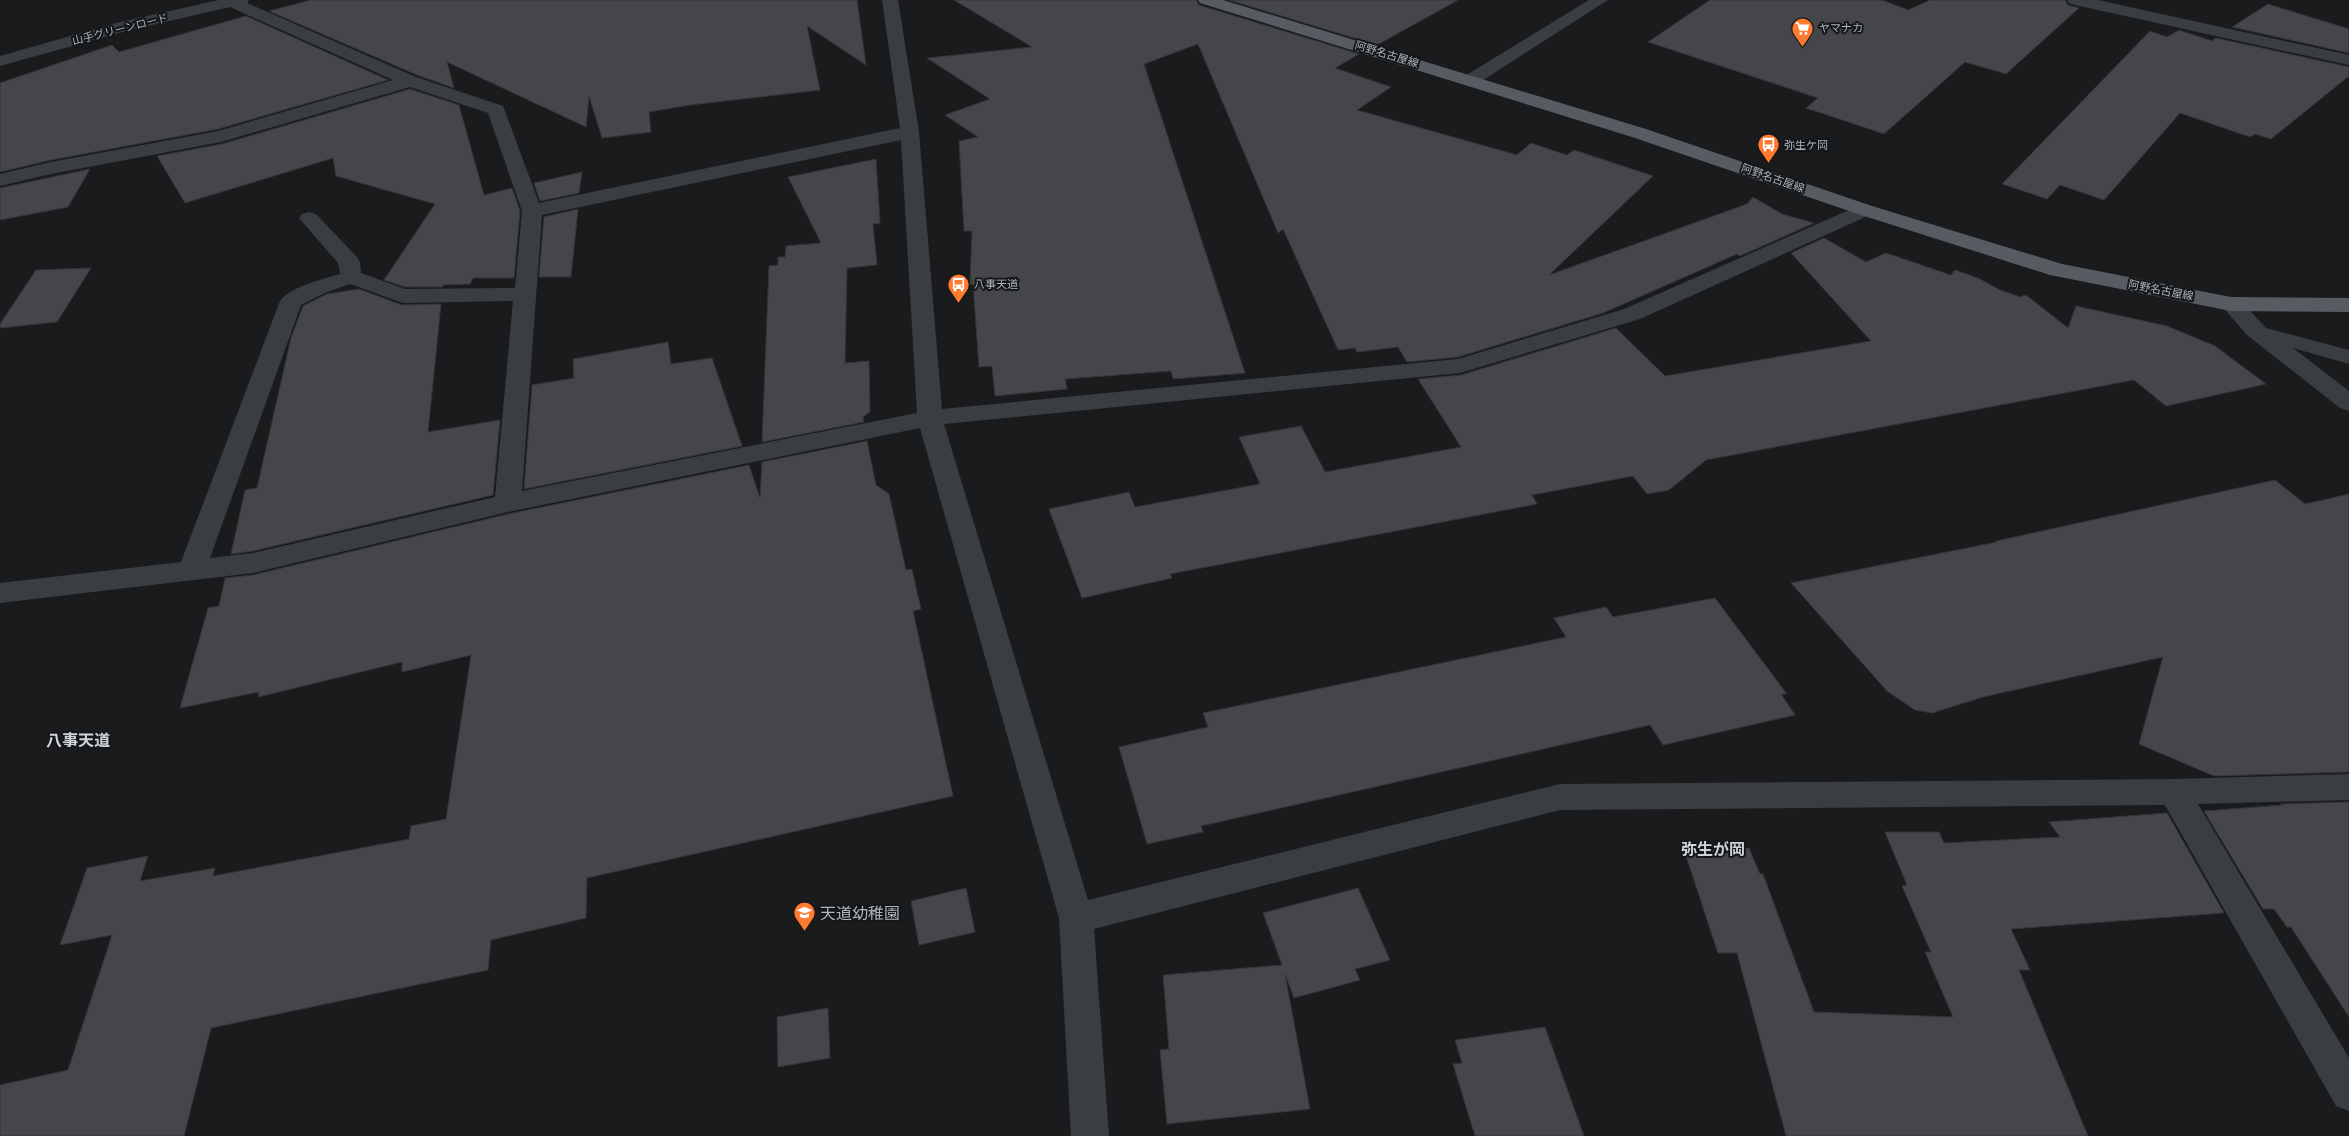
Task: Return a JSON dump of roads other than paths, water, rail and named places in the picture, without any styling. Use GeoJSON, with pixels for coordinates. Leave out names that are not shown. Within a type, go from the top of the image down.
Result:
{"type":"FeatureCollection","features":[{"type":"Feature","properties":{"kind":"main road","name":"阿野名古屋線"},"geometry":{"type":"LineString","coordinates":[[1206,0],[1639,133],[1865,210],[2058,270],[2231,304],[2349,305]]}},
{"type":"Feature","properties":{"kind":"street","name":"山手グリーンロード"},"geometry":{"type":"LineString","coordinates":[[79,22],[172,0]]}},
{"type":"Feature","properties":{"kind":"street"},"geometry":{"type":"LineString","coordinates":[[890,0],[910,132],[930,418],[1076,918],[1090,1136]]}},
{"type":"Feature","properties":{"kind":"street"},"geometry":{"type":"LineString","coordinates":[[1471,80],[1600,0]]}},
{"type":"Feature","properties":{"kind":"street"},"geometry":{"type":"LineString","coordinates":[[2075,0],[2349,60]]}},
{"type":"Feature","properties":{"kind":"street","name":"山手グリーンロード"},"geometry":{"type":"LineString","coordinates":[[0,61],[112,30],[236,1]]}},
{"type":"Feature","properties":{"kind":"street"},"geometry":{"type":"LineString","coordinates":[[236,1],[410,80],[496,110],[532,211],[508,503]]}},
{"type":"Feature","properties":{"kind":"street"},"geometry":{"type":"LineString","coordinates":[[0,180],[52,168],[220,136],[410,80]]}},
{"type":"Feature","properties":{"kind":"street"},"geometry":{"type":"LineString","coordinates":[[532,211],[910,132]]}},
{"type":"Feature","properties":{"kind":"street"},"geometry":{"type":"LineString","coordinates":[[0,593],[253,563],[508,503],[930,418],[1460,366],[1632,314],[1865,210]]}},
{"type":"Feature","properties":{"kind":"street"},"geometry":{"type":"LineString","coordinates":[[309,218],[349,262],[351,278]]}},
{"type":"Feature","properties":{"kind":"street"},"geometry":{"type":"LineString","coordinates":[[192,570],[290,301],[318,287],[351,278],[403,296],[525,294]]}},
{"type":"Feature","properties":{"kind":"street"},"geometry":{"type":"LineString","coordinates":[[2231,304],[2255,330],[2349,403]]}},
{"type":"Feature","properties":{"kind":"street"},"geometry":{"type":"LineString","coordinates":[[2255,330],[2349,357]]}},
{"type":"Feature","properties":{"kind":"street"},"geometry":{"type":"LineString","coordinates":[[1076,918],[1560,798],[2174,792],[2349,787]]}},
{"type":"Feature","properties":{"kind":"street"},"geometry":{"type":"LineString","coordinates":[[2174,792],[2349,1093]]}},
{"type":"Feature","properties":{"kind":"place","name":"ヤマナカ"},"geometry":{"type":"Point","coordinates":[1803,47]}},
{"type":"Feature","properties":{"kind":"place","name":"弥生ケ岡"},"geometry":{"type":"Point","coordinates":[1768,164]}},
{"type":"Feature","properties":{"kind":"place","name":"八事天道"},"geometry":{"type":"Point","coordinates":[958,303]}},
{"type":"Feature","properties":{"kind":"place","name":"天道幼稚園"},"geometry":{"type":"Point","coordinates":[804,932]}},
{"type":"Feature","properties":{"kind":"district","name":"八事天道"},"geometry":{"type":"Point","coordinates":[78,740]}},
{"type":"Feature","properties":{"kind":"district","name":"弥生が岡"},"geometry":{"type":"Point","coordinates":[1713,849]}}]}
